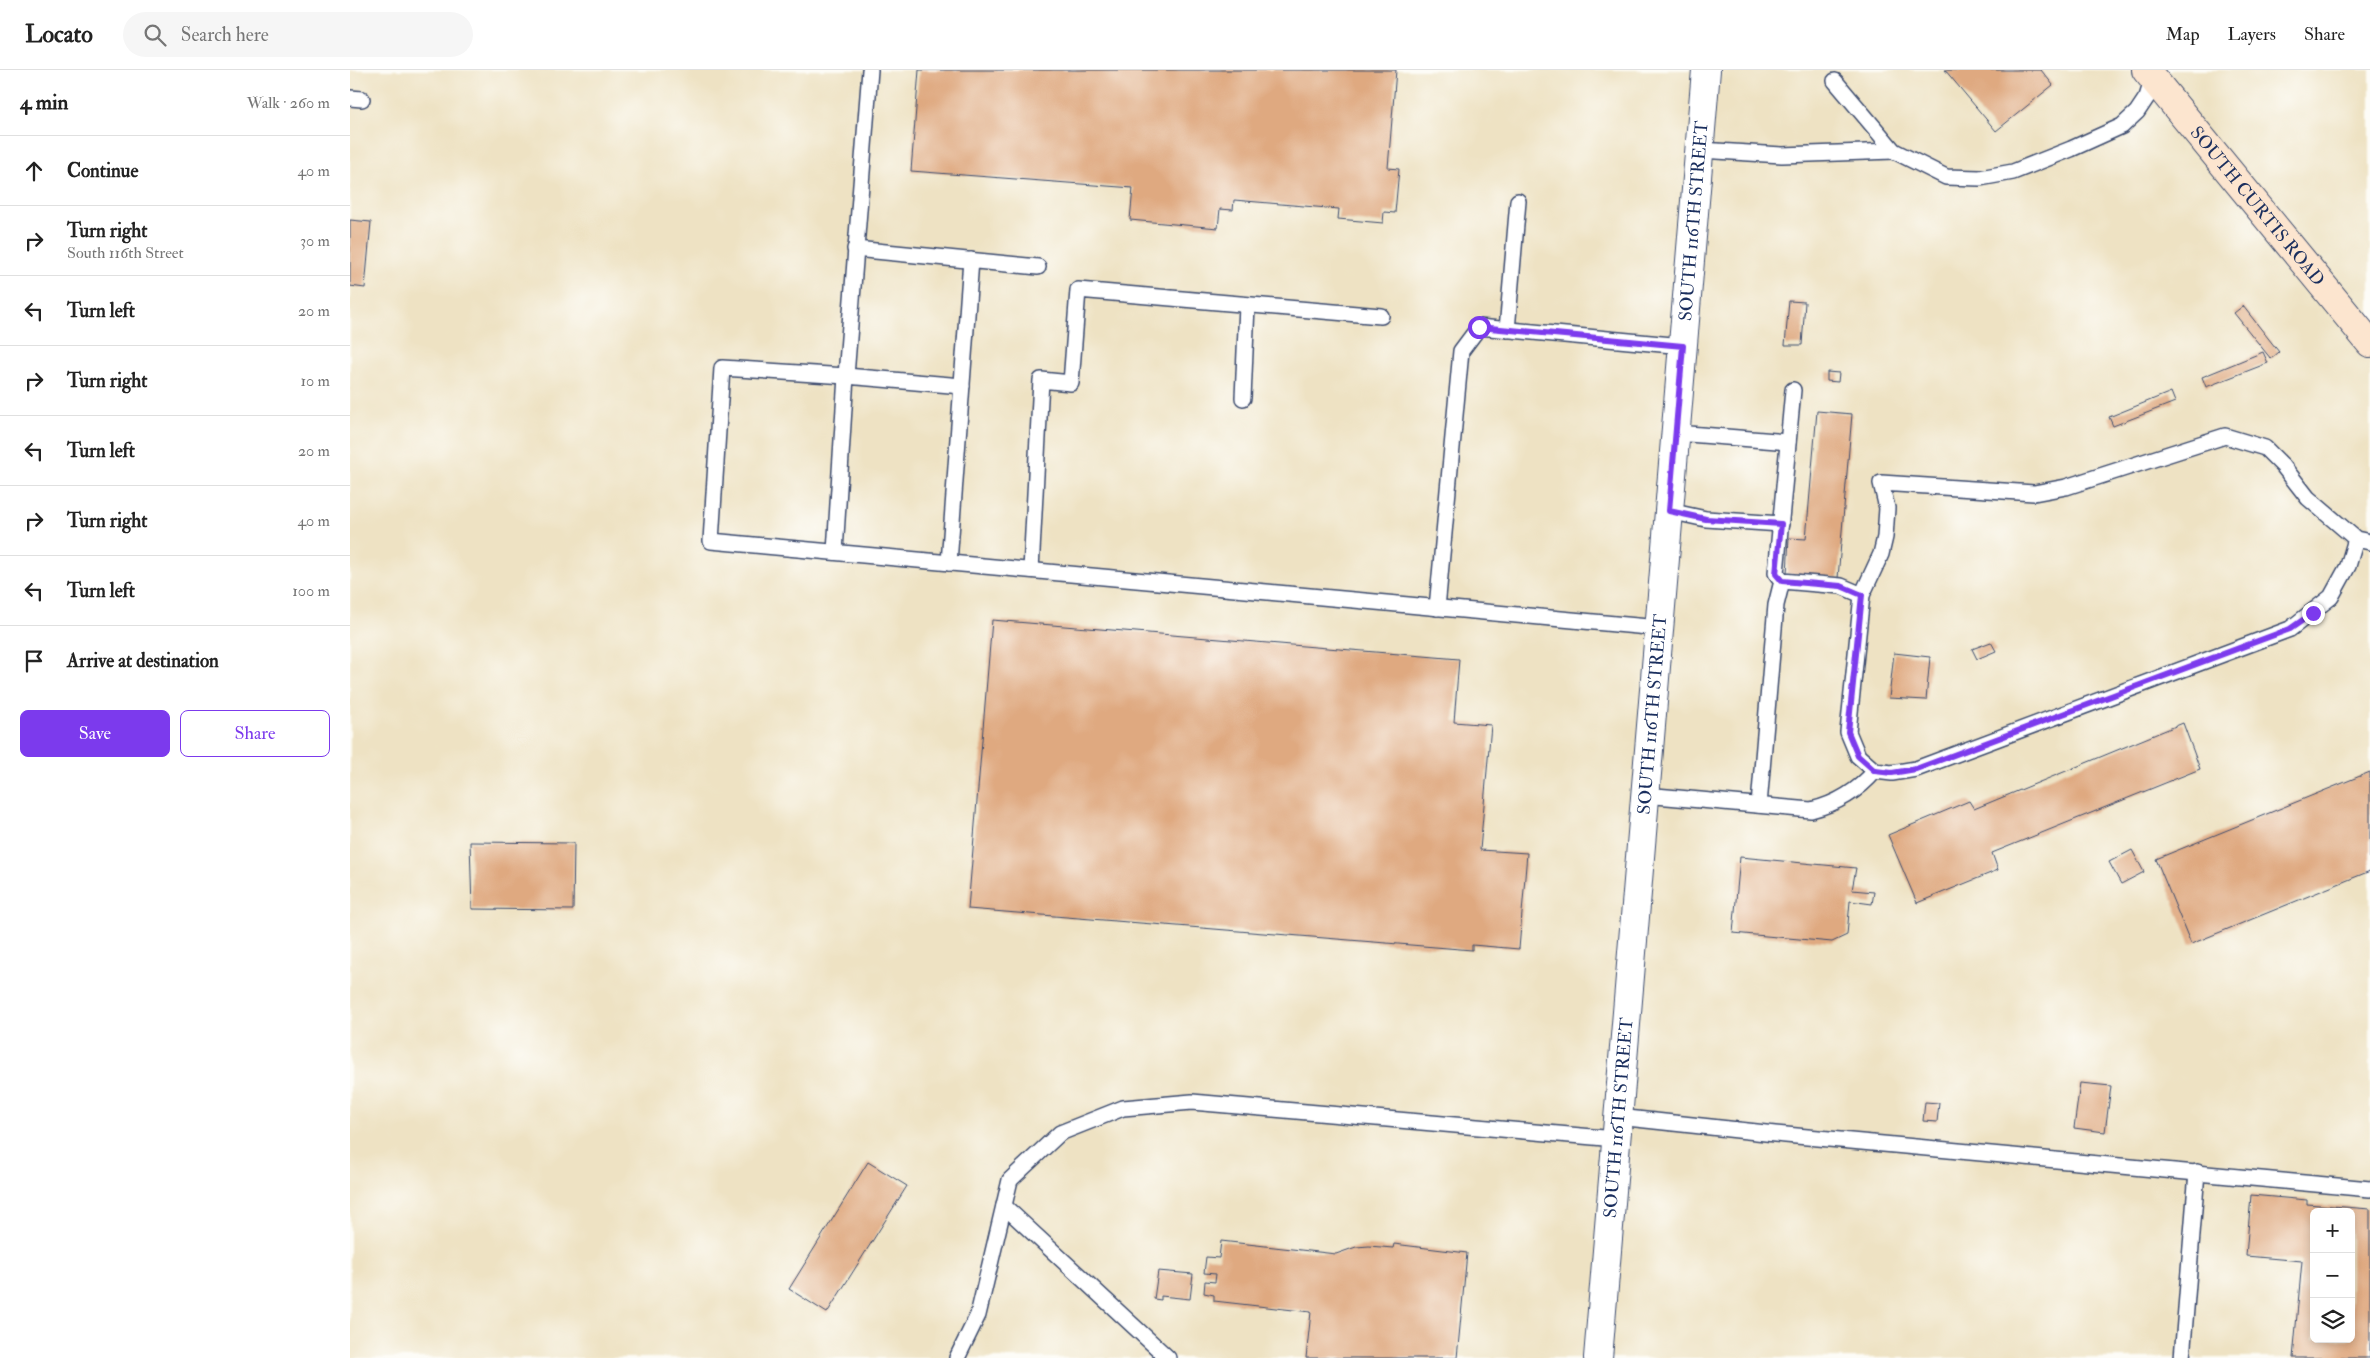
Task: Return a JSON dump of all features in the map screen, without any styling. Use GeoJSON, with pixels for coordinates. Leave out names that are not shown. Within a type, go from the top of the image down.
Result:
{"type":"FeatureCollection","features":[{"type":"Feature","properties":{"kind":"street","name":"SOUTH 116TH STREET"},"geometry":{"type":"LineString","coordinates":[[1598,1358],[1706,70]]}},
{"type":"Feature","properties":{"kind":"street","name":"SOUTH CURTIS ROAD"},"geometry":{"type":"LineString","coordinates":[[2150,74],[2370,344]]}},
{"type":"Feature","properties":{"kind":"lane"},"geometry":{"type":"LineString","coordinates":[[835,552],[855,249],[870,70]]}},
{"type":"Feature","properties":{"kind":"lane"},"geometry":{"type":"LineString","coordinates":[[1835,81],[1894,151],[1946,177],[1980,178],[2013,172],[2071,150],[2122,126],[2137,112],[2147,97],[2150,74]]}},
{"type":"Feature","properties":{"kind":"lane"},"geometry":{"type":"LineString","coordinates":[[1700,150],[1782,155],[1894,151]]}},
{"type":"Feature","properties":{"kind":"lane"},"geometry":{"type":"LineString","coordinates":[[1507,330],[1518,201]]}},
{"type":"Feature","properties":{"kind":"lane"},"geometry":{"type":"LineString","coordinates":[[855,249],[1038,267]]}},
{"type":"Feature","properties":{"kind":"lane"},"geometry":{"type":"LineString","coordinates":[[949,563],[971,260]]}},
{"type":"Feature","properties":{"kind":"lane"},"geometry":{"type":"LineString","coordinates":[[1031,570],[1041,380],[1071,382],[1078,290],[1381,316]]}},
{"type":"Feature","properties":{"kind":"lane"},"geometry":{"type":"LineString","coordinates":[[1243,398],[1247,305]]}},
{"type":"Feature","properties":{"kind":"lane"},"geometry":{"type":"LineString","coordinates":[[1437,608],[1461,351],[1479,327],[1683,346]]}},
{"type":"Feature","properties":{"kind":"lane"},"geometry":{"type":"LineString","coordinates":[[962,386],[722,368],[711,541],[1659,628]]}},
{"type":"Feature","properties":{"kind":"lane"},"geometry":{"type":"LineString","coordinates":[[1794,390],[1776,574],[1782,581],[1841,586],[1862,595]]}},
{"type":"Feature","properties":{"kind":"lane"},"geometry":{"type":"LineString","coordinates":[[1676,433],[1788,442]]}},
{"type":"Feature","properties":{"kind":"lane"},"geometry":{"type":"LineString","coordinates":[[2225,436],[2265,448],[2283,466],[2308,498],[2363,540],[2331,598],[2290,629],[1916,769],[1892,773],[1875,771],[1858,756],[1848,732],[1862,595],[1881,554],[1885,537],[1887,508],[1881,484],[2034,493],[2066,487],[2225,436]]}},
{"type":"Feature","properties":{"kind":"lane"},"geometry":{"type":"LineString","coordinates":[[1669,511],[1706,519],[1781,524]]}},
{"type":"Feature","properties":{"kind":"lane"},"geometry":{"type":"LineString","coordinates":[[1759,805],[1776,604],[1782,581]]}},
{"type":"Feature","properties":{"kind":"lane"},"geometry":{"type":"LineString","coordinates":[[1645,795],[1812,810],[1826,806],[1862,786],[1875,771]]}},
{"type":"Feature","properties":{"kind":"lane"},"geometry":{"type":"LineString","coordinates":[[957,1358],[978,1315],[1010,1180],[1060,1134],[1123,1108],[1192,1102],[1617,1128],[1776,1134],[2370,1189]]}},
{"type":"Feature","properties":{"kind":"lane"},"geometry":{"type":"LineString","coordinates":[[2182,1358],[2197,1172]]}},
{"type":"Feature","properties":{"kind":"lane"},"geometry":{"type":"LineString","coordinates":[[1004,1206],[1168,1358]]}},
{"type":"Feature","properties":{"kind":"building"},"geometry":{"type":"Polygon","coordinates":[[[919,70],[1396,70],[1388,168],[1399,169],[1395,213],[1384,212],[1383,223],[1338,219],[1339,209],[1234,200],[1233,210],[1220,209],[1218,228],[1130,220],[1133,188],[911,171],[919,70]]]}},
{"type":"Feature","properties":{"kind":"building"},"geometry":{"type":"Polygon","coordinates":[[[1945,70],[2041,70],[2053,85],[1996,131],[1945,70]]]}},
{"type":"Feature","properties":{"kind":"building"},"geometry":{"type":"Polygon","coordinates":[[[350,220],[371,222],[365,288],[350,286],[350,220]]]}},
{"type":"Feature","properties":{"kind":"building"},"geometry":{"type":"Polygon","coordinates":[[[1789,301],[1805,302],[1802,345],[1785,345],[1789,301]]]}},
{"type":"Feature","properties":{"kind":"building"},"geometry":{"type":"Polygon","coordinates":[[[2243,306],[2279,352],[2271,359],[2234,313],[2243,306]]]}},
{"type":"Feature","properties":{"kind":"building"},"geometry":{"type":"Polygon","coordinates":[[[2263,352],[2268,363],[2206,387],[2202,377],[2263,352]]]}},
{"type":"Feature","properties":{"kind":"building"},"geometry":{"type":"Polygon","coordinates":[[[1827,372],[1839,373],[1838,382],[1827,381],[1827,372]]]}},
{"type":"Feature","properties":{"kind":"building"},"geometry":{"type":"Polygon","coordinates":[[[2171,392],[2175,402],[2113,426],[2109,417],[2171,392]]]}},
{"type":"Feature","properties":{"kind":"building"},"geometry":{"type":"Polygon","coordinates":[[[1817,411],[1852,414],[1838,578],[1787,574],[1789,538],[1806,539],[1817,411]]]}},
{"type":"Feature","properties":{"kind":"building"},"geometry":{"type":"Polygon","coordinates":[[[992,620],[1459,659],[1454,722],[1491,725],[1480,850],[1527,853],[1519,949],[1472,945],[1472,950],[968,909],[992,620]]]}},
{"type":"Feature","properties":{"kind":"building"},"geometry":{"type":"Polygon","coordinates":[[[1991,642],[1996,651],[1977,659],[1972,649],[1991,642]]]}},
{"type":"Feature","properties":{"kind":"building"},"geometry":{"type":"Polygon","coordinates":[[[1894,653],[1930,657],[1926,700],[1889,698],[1894,653]]]}},
{"type":"Feature","properties":{"kind":"building"},"geometry":{"type":"Polygon","coordinates":[[[2183,723],[2200,769],[1992,853],[1998,870],[1917,903],[1888,835],[1969,801],[1974,809],[2183,723]]]}},
{"type":"Feature","properties":{"kind":"building"},"geometry":{"type":"Polygon","coordinates":[[[2370,772],[2370,871],[2191,944],[2156,859],[2370,772]]]}},
{"type":"Feature","properties":{"kind":"building"},"geometry":{"type":"Polygon","coordinates":[[[470,842],[574,843],[573,910],[472,909],[470,842]]]}},
{"type":"Feature","properties":{"kind":"building"},"geometry":{"type":"Polygon","coordinates":[[[2132,850],[2144,872],[2121,884],[2109,862],[2132,850]]]}},
{"type":"Feature","properties":{"kind":"building"},"geometry":{"type":"Polygon","coordinates":[[[1740,857],[1856,868],[1852,890],[1874,892],[1872,904],[1850,901],[1847,935],[1832,942],[1733,933],[1740,857]]]}},
{"type":"Feature","properties":{"kind":"building"},"geometry":{"type":"Polygon","coordinates":[[[2080,1083],[2111,1086],[2105,1132],[2074,1128],[2080,1083]]]}},
{"type":"Feature","properties":{"kind":"building"},"geometry":{"type":"Polygon","coordinates":[[[1925,1102],[1939,1103],[1937,1122],[1923,1121],[1925,1102]]]}},
{"type":"Feature","properties":{"kind":"building"},"geometry":{"type":"Polygon","coordinates":[[[868,1162],[907,1186],[827,1313],[789,1289],[868,1162]]]}},
{"type":"Feature","properties":{"kind":"building"},"geometry":{"type":"Polygon","coordinates":[[[2251,1195],[2307,1200],[2307,1204],[2370,1209],[2370,1358],[2293,1358],[2302,1261],[2246,1256],[2251,1195]]]}},
{"type":"Feature","properties":{"kind":"building"},"geometry":{"type":"Polygon","coordinates":[[[1221,1241],[1336,1254],[1356,1247],[1393,1248],[1394,1244],[1467,1253],[1457,1358],[1306,1358],[1311,1312],[1214,1301],[1214,1295],[1204,1293],[1205,1281],[1215,1282],[1216,1274],[1204,1273],[1206,1257],[1219,1258],[1221,1241]]]}},
{"type":"Feature","properties":{"kind":"building"},"geometry":{"type":"Polygon","coordinates":[[[1158,1271],[1193,1274],[1190,1299],[1161,1296],[1161,1300],[1154,1299],[1158,1271]]]}},
{"type":"Feature","properties":{"kind":"route"},"geometry":{"type":"LineString","coordinates":[[1479,327],[1683,346],[1669,511],[1706,519],[1781,524],[1776,574],[1782,581],[1841,586],[1862,595],[1848,732],[1858,756],[1875,771],[1892,773],[1916,769],[2290,629],[2313,613]]}}]}
